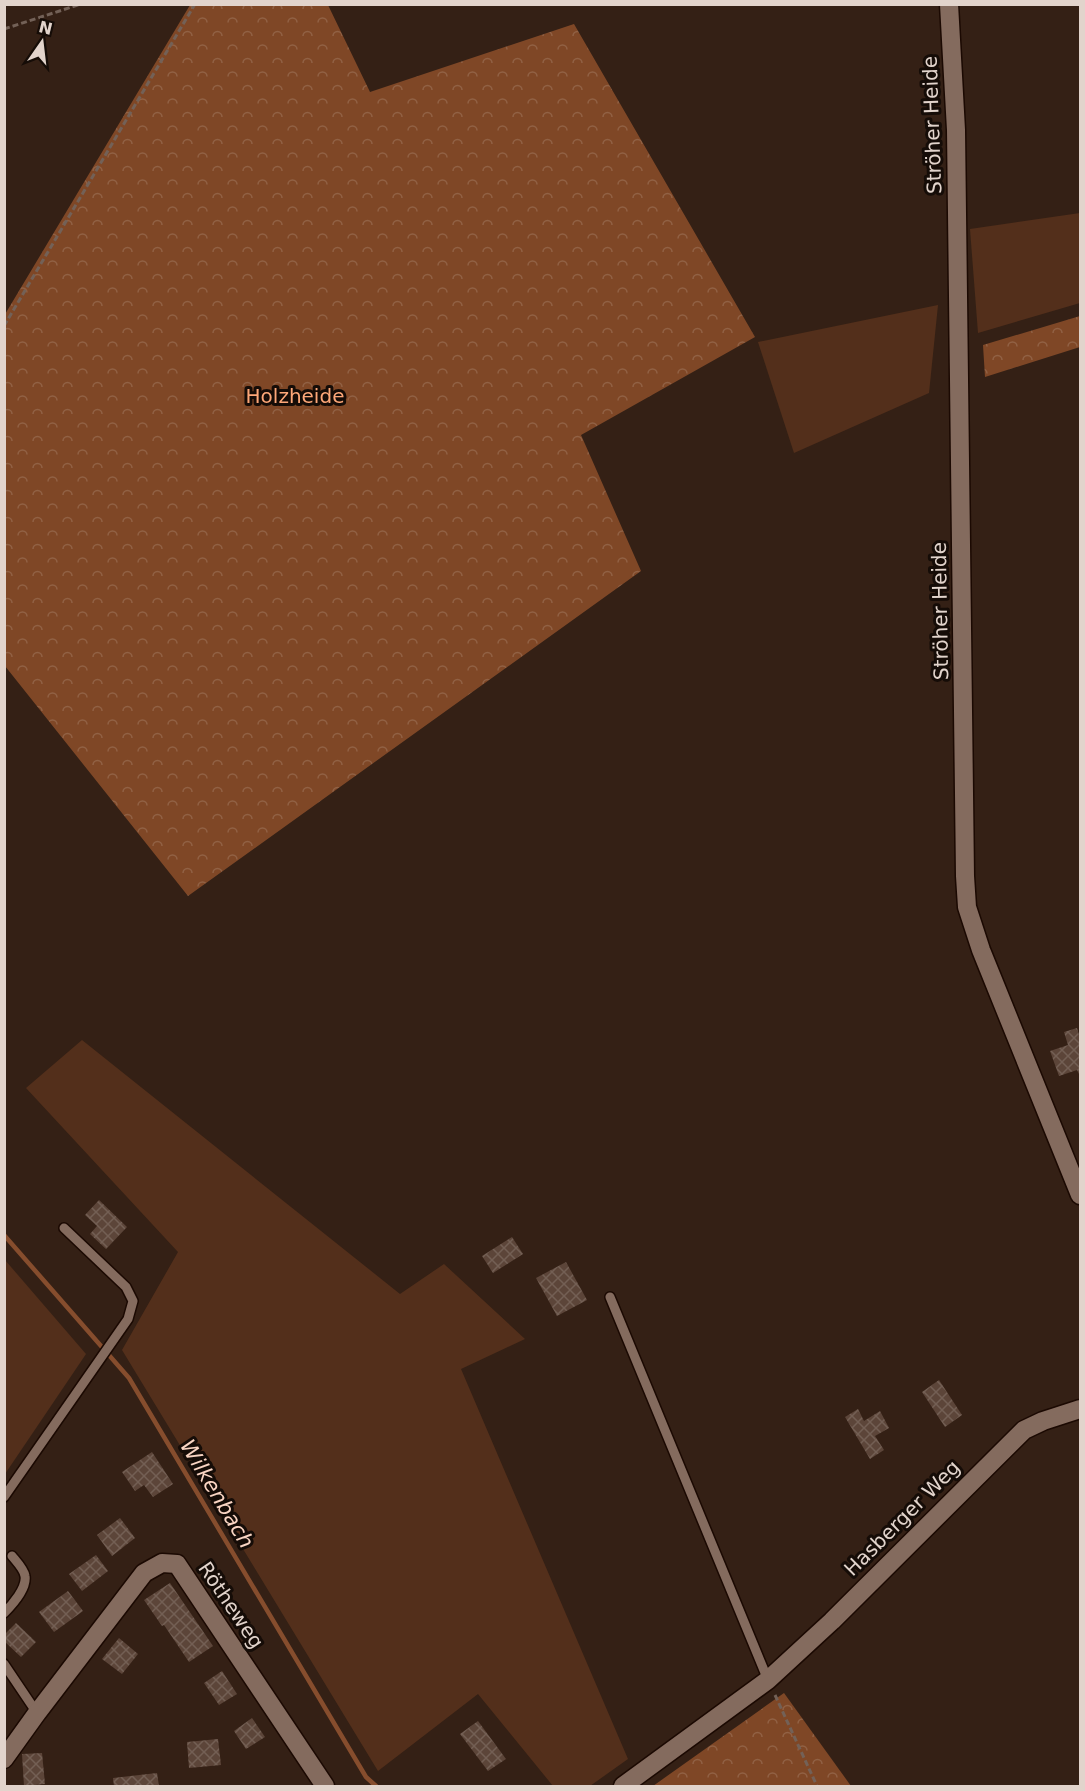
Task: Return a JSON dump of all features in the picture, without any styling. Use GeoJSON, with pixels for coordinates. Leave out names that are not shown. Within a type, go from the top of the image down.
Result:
{"type":"FeatureCollection","features":[{"type":"Feature","properties":{"kind":"street","name":"Ströher Heide"},"geometry":{"type":"LineString","coordinates":[[949,4],[956,130],[965,876],[968,907],[981,950],[1080,1195]]}},
{"type":"Feature","properties":{"kind":"street","name":"Hasberger Weg"},"geometry":{"type":"LineString","coordinates":[[623,1786],[768,1680],[832,1621],[1024,1430],[1080,1409]]}},
{"type":"Feature","properties":{"kind":"street","name":"Rötheweg"},"geometry":{"type":"LineString","coordinates":[[4,1759],[144,1573],[162,1563],[177,1564],[325,1786]]}},
{"type":"Feature","properties":{"kind":"lane"},"geometry":{"type":"LineString","coordinates":[[4,1497],[128,1319],[133,1301],[126,1287],[64,1228]]}},
{"type":"Feature","properties":{"kind":"lane"},"geometry":{"type":"LineString","coordinates":[[610,1297],[768,1680]]}},
{"type":"Feature","properties":{"kind":"lane"},"geometry":{"type":"LineString","coordinates":[[4,1613],[22,1588],[25,1579],[25,1574],[12,1556]]}},
{"type":"Feature","properties":{"kind":"lane"},"geometry":{"type":"LineString","coordinates":[[4,1664],[37,1713]]}},
{"type":"Feature","properties":{"kind":"path"},"geometry":{"type":"LineString","coordinates":[[4,29],[81,4]]}},
{"type":"Feature","properties":{"kind":"path"},"geometry":{"type":"LineString","coordinates":[[4,326],[195,4]]}},
{"type":"Feature","properties":{"kind":"path"},"geometry":{"type":"LineString","coordinates":[[768,1680],[817,1786]]}},
{"type":"Feature","properties":{"kind":"shaded area"},"geometry":{"type":"Polygon","coordinates":[[[1080,213],[1080,303],[978,333],[970,229],[1080,213]]]}},
{"type":"Feature","properties":{"kind":"shaded area"},"geometry":{"type":"Polygon","coordinates":[[[938,305],[929,393],[794,453],[758,342],[938,305]]]}},
{"type":"Feature","properties":{"kind":"shaded area"},"geometry":{"type":"Polygon","coordinates":[[[82,1040],[400,1294],[444,1264],[525,1339],[461,1369],[628,1759],[590,1786],[553,1786],[478,1694],[378,1771],[122,1350],[178,1252],[26,1088],[82,1040]]]}},
{"type":"Feature","properties":{"kind":"shaded area"},"geometry":{"type":"Polygon","coordinates":[[[5,1260],[86,1354],[5,1474],[5,1260]]]}},
{"type":"Feature","properties":{"kind":"green space","name":"Holzheide"},"geometry":{"type":"Polygon","coordinates":[[[190,5],[328,5],[370,92],[574,24],[755,337],[581,435],[641,571],[188,896],[5,666],[4,316],[190,5]]]}},
{"type":"Feature","properties":{"kind":"green space"},"geometry":{"type":"Polygon","coordinates":[[[1080,316],[1080,347],[985,377],[983,345],[1080,316]]]}},
{"type":"Feature","properties":{"kind":"green space"},"geometry":{"type":"Polygon","coordinates":[[[784,1693],[851,1786],[653,1786],[784,1693]]]}},
{"type":"Feature","properties":{"kind":"building"},"geometry":{"type":"Polygon","coordinates":[[[1077,1028],[1080,1038],[1080,1074],[1077,1070],[1059,1076],[1050,1051],[1068,1045],[1064,1032],[1077,1028]]]}},
{"type":"Feature","properties":{"kind":"building"},"geometry":{"type":"Polygon","coordinates":[[[99,1200],[127,1227],[106,1249],[90,1234],[97,1226],[85,1215],[99,1200]]]}},
{"type":"Feature","properties":{"kind":"building"},"geometry":{"type":"Polygon","coordinates":[[[512,1237],[523,1254],[493,1273],[482,1256],[512,1237]]]}},
{"type":"Feature","properties":{"kind":"building"},"geometry":{"type":"Polygon","coordinates":[[[566,1262],[587,1300],[557,1316],[536,1278],[566,1262]]]}},
{"type":"Feature","properties":{"kind":"building"},"geometry":{"type":"Polygon","coordinates":[[[939,1380],[962,1415],[945,1427],[922,1392],[939,1380]]]}},
{"type":"Feature","properties":{"kind":"building"},"geometry":{"type":"Polygon","coordinates":[[[858,1409],[864,1421],[880,1411],[889,1428],[875,1436],[884,1450],[870,1459],[845,1417],[858,1409]]]}},
{"type":"Feature","properties":{"kind":"building"},"geometry":{"type":"Polygon","coordinates":[[[152,1452],[173,1484],[153,1497],[144,1485],[135,1491],[122,1472],[152,1452]]]}},
{"type":"Feature","properties":{"kind":"building"},"geometry":{"type":"Polygon","coordinates":[[[120,1518],[135,1538],[112,1556],[97,1535],[120,1518]]]}},
{"type":"Feature","properties":{"kind":"building"},"geometry":{"type":"Polygon","coordinates":[[[96,1555],[108,1571],[82,1591],[69,1574],[96,1555]]]}},
{"type":"Feature","properties":{"kind":"building"},"geometry":{"type":"Polygon","coordinates":[[[170,1583],[213,1646],[189,1662],[144,1600],[170,1583]]]}},
{"type":"Feature","properties":{"kind":"building"},"geometry":{"type":"Polygon","coordinates":[[[68,1591],[83,1611],[54,1632],[39,1612],[68,1591]]]}},
{"type":"Feature","properties":{"kind":"building"},"geometry":{"type":"Polygon","coordinates":[[[16,1623],[36,1642],[21,1657],[4,1641],[4,1635],[16,1623]]]}},
{"type":"Feature","properties":{"kind":"building"},"geometry":{"type":"Polygon","coordinates":[[[119,1638],[138,1654],[122,1674],[102,1659],[119,1638]]]}},
{"type":"Feature","properties":{"kind":"building"},"geometry":{"type":"Polygon","coordinates":[[[222,1671],[237,1694],[219,1705],[204,1683],[222,1671]]]}},
{"type":"Feature","properties":{"kind":"building"},"geometry":{"type":"Polygon","coordinates":[[[252,1718],[265,1737],[246,1749],[234,1731],[252,1718]]]}},
{"type":"Feature","properties":{"kind":"building"},"geometry":{"type":"Polygon","coordinates":[[[478,1721],[506,1759],[488,1771],[460,1734],[478,1721]]]}},
{"type":"Feature","properties":{"kind":"building"},"geometry":{"type":"Polygon","coordinates":[[[218,1739],[221,1765],[189,1768],[187,1742],[218,1739]]]}},
{"type":"Feature","properties":{"kind":"building"},"geometry":{"type":"Polygon","coordinates":[[[42,1753],[45,1784],[24,1786],[22,1754],[42,1753]]]}},
{"type":"Feature","properties":{"kind":"building"},"geometry":{"type":"Polygon","coordinates":[[[157,1773],[159,1786],[114,1786],[113,1778],[157,1773]]]}},
{"type":"Feature","properties":{"kind":"waterway","name":"Wilkenbach"},"geometry":{"type":"LineString","coordinates":[[4,1235],[129,1378],[366,1777],[376,1786]]}}]}
